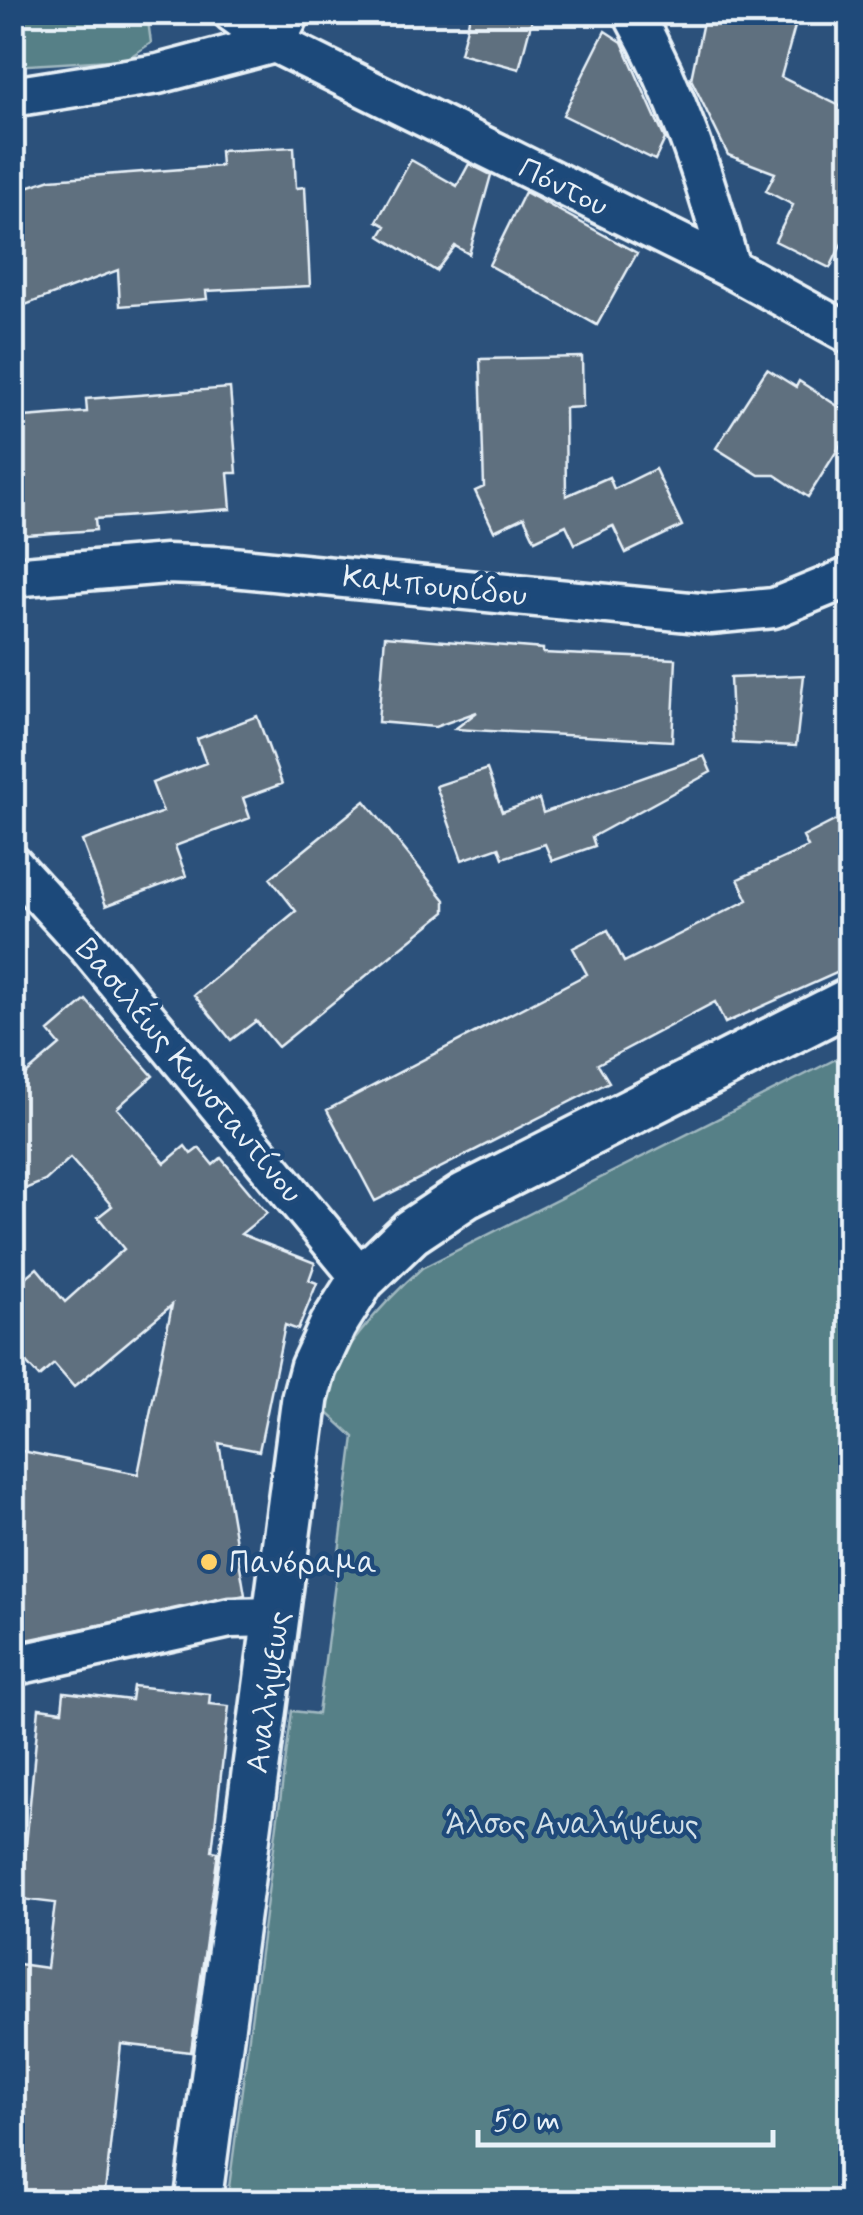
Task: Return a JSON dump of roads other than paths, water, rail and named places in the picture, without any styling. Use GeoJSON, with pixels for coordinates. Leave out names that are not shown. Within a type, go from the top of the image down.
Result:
{"type":"FeatureCollection","features":[{"type":"Feature","properties":{"kind":"street","name":"Πόντου"},"geometry":{"type":"LineString","coordinates":[[232,12],[283,28],[850,334]]}},
{"type":"Feature","properties":{"kind":"street"},"geometry":{"type":"LineString","coordinates":[[632,12],[674,92],[730,268]]}},
{"type":"Feature","properties":{"kind":"street"},"geometry":{"type":"LineString","coordinates":[[12,97],[158,74],[283,28]]}},
{"type":"Feature","properties":{"kind":"street","name":"Καμπουρίδου"},"geometry":{"type":"LineString","coordinates":[[12,577],[148,566],[222,566],[710,614],[774,608],[850,577]]}},
{"type":"Feature","properties":{"kind":"street","name":"Βασιλέως Κωνσταντίνου"},"geometry":{"type":"LineString","coordinates":[[12,864],[87,946],[362,1279]]}},
{"type":"Feature","properties":{"kind":"street","name":"Αναλήψεως"},"geometry":{"type":"LineString","coordinates":[[198,2202],[308,1381],[324,1341],[362,1279],[411,1232],[465,1196],[850,1002]]}},
{"type":"Feature","properties":{"kind":"street"},"geometry":{"type":"LineString","coordinates":[[12,1666],[230,1618],[278,1617]]}},
{"type":"Feature","properties":{"kind":"place","name":"Πανόραμα"},"geometry":{"type":"Point","coordinates":[209,1562]}},
{"type":"Feature","properties":{"kind":"park label","name":"Άλσος Αναλήψεως"},"geometry":{"type":"Point","coordinates":[572,1823]}}]}
